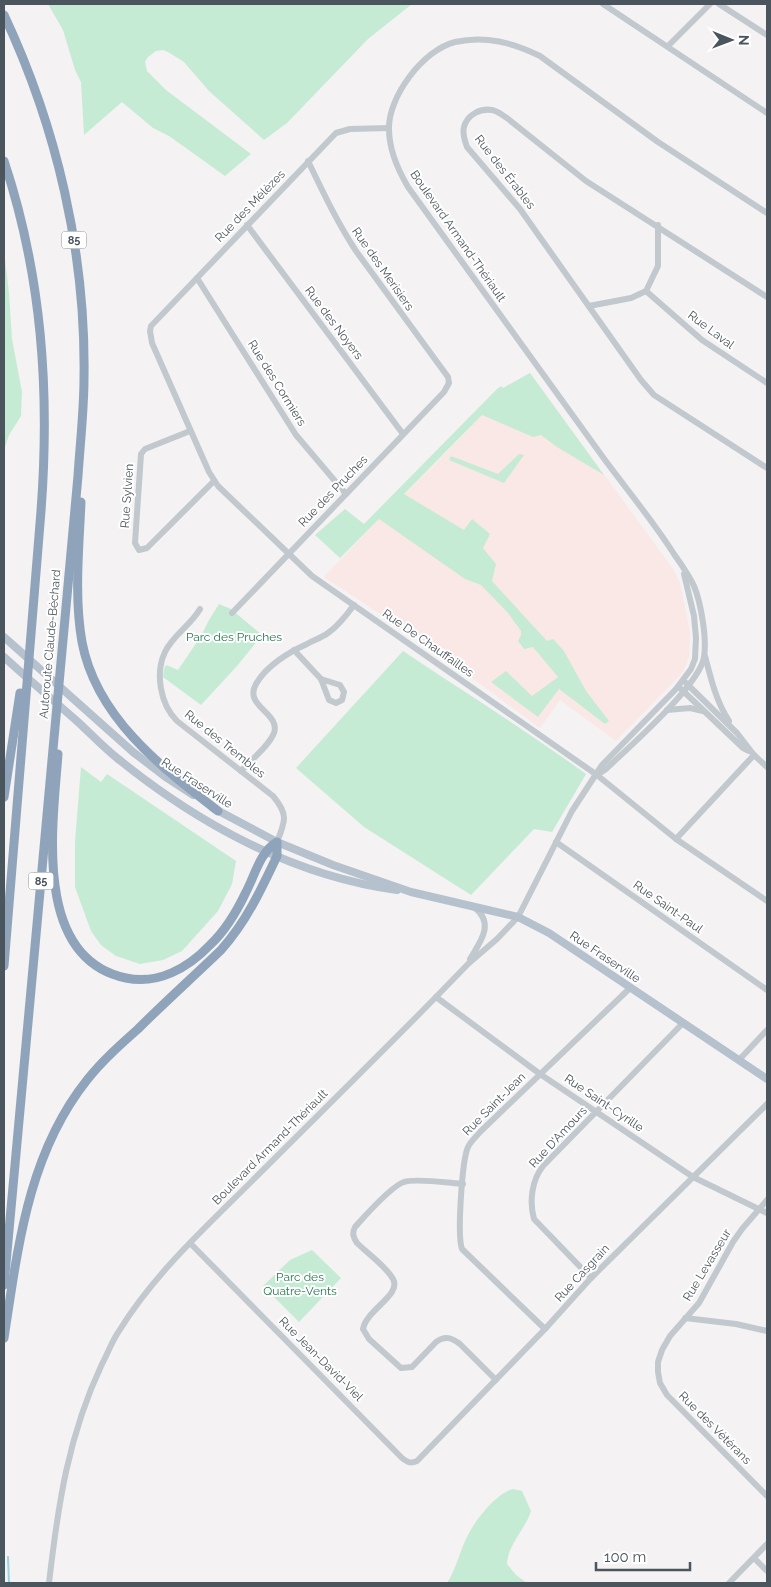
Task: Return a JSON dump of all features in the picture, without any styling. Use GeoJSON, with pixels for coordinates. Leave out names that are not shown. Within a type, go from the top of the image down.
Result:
{"type":"FeatureCollection","features":[{"type":"Feature","properties":{"kind":"highway","name":"Autoroute Claude-Béchard"},"geometry":{"type":"LineString","coordinates":[[4,15],[40,103],[65,193],[80,286],[84,373],[78,468],[4,1286]]}},
{"type":"Feature","properties":{"kind":"highway","name":"Autoroute Claude-Béchard"},"geometry":{"type":"LineString","coordinates":[[4,161],[30,259],[36,294],[44,362],[46,442],[4,966]]}},
{"type":"Feature","properties":{"kind":"highway"},"geometry":{"type":"LineString","coordinates":[[84,373],[86,436],[78,588],[80,630],[86,656],[101,695],[135,739],[169,772],[218,810]]}},
{"type":"Feature","properties":{"kind":"highway"},"geometry":{"type":"LineString","coordinates":[[4,797],[34,594]]}},
{"type":"Feature","properties":{"kind":"highway"},"geometry":{"type":"LineString","coordinates":[[63,633],[54,822],[54,865],[56,890],[64,924],[72,940],[85,957],[111,974],[131,979],[157,978],[181,968],[211,944],[227,926],[246,893],[265,851],[277,842]]}},
{"type":"Feature","properties":{"kind":"highway"},"geometry":{"type":"LineString","coordinates":[[4,1338],[31,1188],[46,1147],[60,1120],[96,1070],[221,950],[236,933],[254,903],[277,856],[277,842]]}},
{"type":"Feature","properties":{"kind":"main road","name":"Rue Fraserville"},"geometry":{"type":"LineString","coordinates":[[6,639],[150,766],[186,791],[277,842],[333,865],[412,892]]}},
{"type":"Feature","properties":{"kind":"main road","name":"Rue Fraserville"},"geometry":{"type":"LineString","coordinates":[[5,659],[115,756],[163,793],[212,824],[277,856],[360,884],[412,892],[518,917],[549,933],[767,1079]]}},
{"type":"Feature","properties":{"kind":"street"},"geometry":{"type":"LineString","coordinates":[[603,4],[767,113]]}},
{"type":"Feature","properties":{"kind":"street"},"geometry":{"type":"LineString","coordinates":[[668,46],[710,4]]}},
{"type":"Feature","properties":{"kind":"street"},"geometry":{"type":"LineString","coordinates":[[719,4],[767,35]]}},
{"type":"Feature","properties":{"kind":"street","name":"Boulevard Armand-Thériault"},"geometry":{"type":"LineString","coordinates":[[49,1583],[58,1513],[67,1464],[84,1406],[118,1332],[144,1296],[190,1243],[468,964],[497,939],[518,917],[556,842],[582,795],[602,765],[684,686],[702,666],[705,656],[698,600],[694,586],[683,568],[660,532],[408,187],[398,169],[392,151],[389,128],[393,108],[402,86],[418,66],[434,52],[453,43],[469,40],[497,40],[520,46],[540,56],[658,142],[767,213]]}},
{"type":"Feature","properties":{"kind":"street","name":"Rue des Érables"},"geometry":{"type":"LineString","coordinates":[[767,297],[586,181],[495,110],[483,109],[470,116],[464,127],[467,147],[520,208],[640,380],[654,395],[767,468]]}},
{"type":"Feature","properties":{"kind":"street","name":"Rue des Mélèzes"},"geometry":{"type":"LineString","coordinates":[[150,337],[151,326],[336,133],[343,130],[389,128]]}},
{"type":"Feature","properties":{"kind":"street","name":"Rue des Merisiers"},"geometry":{"type":"LineString","coordinates":[[308,161],[342,230],[448,377],[449,383]]}},
{"type":"Feature","properties":{"kind":"street","name":"Rue des Noyers"},"geometry":{"type":"LineString","coordinates":[[247,226],[402,434]]}},
{"type":"Feature","properties":{"kind":"street"},"geometry":{"type":"LineString","coordinates":[[589,306],[631,298],[646,291],[658,266],[658,226]]}},
{"type":"Feature","properties":{"kind":"street","name":"Rue des Cormiers"},"geometry":{"type":"LineString","coordinates":[[197,278],[296,435],[346,494]]}},
{"type":"Feature","properties":{"kind":"street","name":"Rue Laval"},"geometry":{"type":"LineString","coordinates":[[646,291],[702,340],[767,383]]}},
{"type":"Feature","properties":{"kind":"street","name":"Rue De Chauffailles"},"geometry":{"type":"LineString","coordinates":[[150,337],[190,431],[214,481],[312,576],[597,775],[676,839],[767,902]]}},
{"type":"Feature","properties":{"kind":"street","name":"Rue des Pruches"},"geometry":{"type":"LineString","coordinates":[[232,613],[444,392],[449,383]]}},
{"type":"Feature","properties":{"kind":"street","name":"Rue Sylvien"},"geometry":{"type":"LineString","coordinates":[[190,431],[145,449],[141,454],[135,543],[139,550],[147,548],[214,481]]}},
{"type":"Feature","properties":{"kind":"street","name":"Boulevard Armand-Thériault"},"geometry":{"type":"LineString","coordinates":[[597,775],[606,769],[667,710],[684,686],[691,669],[696,648],[694,616],[683,568]]}},
{"type":"Feature","properties":{"kind":"street"},"geometry":{"type":"LineString","coordinates":[[241,771],[270,741],[275,731],[272,719],[260,708],[254,698],[253,690],[255,684],[268,670],[294,650],[326,634],[341,622],[354,605]]}},
{"type":"Feature","properties":{"kind":"street","name":"Rue des Trembles"},"geometry":{"type":"LineString","coordinates":[[200,609],[195,618],[166,651],[162,660],[160,680],[163,699],[171,715],[177,721],[273,796],[283,809],[284,820],[277,842]]}},
{"type":"Feature","properties":{"kind":"street"},"geometry":{"type":"LineString","coordinates":[[294,650],[321,679]]}},
{"type":"Feature","properties":{"kind":"street"},"geometry":{"type":"LineString","coordinates":[[705,656],[722,711],[754,755],[767,767]]}},
{"type":"Feature","properties":{"kind":"street"},"geometry":{"type":"LineString","coordinates":[[684,686],[737,733]]}},
{"type":"Feature","properties":{"kind":"street"},"geometry":{"type":"LineString","coordinates":[[684,686],[704,711],[743,748],[754,755]]}},
{"type":"Feature","properties":{"kind":"street"},"geometry":{"type":"LineString","coordinates":[[667,710],[690,708],[704,711]]}},
{"type":"Feature","properties":{"kind":"street"},"geometry":{"type":"LineString","coordinates":[[676,839],[754,755]]}},
{"type":"Feature","properties":{"kind":"street","name":"Rue Saint-Paul"},"geometry":{"type":"LineString","coordinates":[[556,842],[767,990]]}},
{"type":"Feature","properties":{"kind":"street"},"geometry":{"type":"LineString","coordinates":[[468,964],[482,939],[485,926],[484,918],[473,906]]}},
{"type":"Feature","properties":{"kind":"street","name":"Rue Saint-Jean"},"geometry":{"type":"LineString","coordinates":[[545,1329],[462,1249],[460,1237],[462,1184],[466,1155],[472,1140],[630,988]]}},
{"type":"Feature","properties":{"kind":"street","name":"Rue Saint-Cyrille"},"geometry":{"type":"LineString","coordinates":[[436,998],[540,1074],[693,1177],[767,1213]]}},
{"type":"Feature","properties":{"kind":"street","name":"Rue D'Amours"},"geometry":{"type":"LineString","coordinates":[[591,1278],[534,1219],[532,1192],[538,1173],[683,1023]]}},
{"type":"Feature","properties":{"kind":"street"},"geometry":{"type":"LineString","coordinates":[[740,1060],[767,1030]]}},
{"type":"Feature","properties":{"kind":"street","name":"Rue Casgrain"},"geometry":{"type":"LineString","coordinates":[[417,1461],[545,1329],[591,1278],[767,1104]]}},
{"type":"Feature","properties":{"kind":"street"},"geometry":{"type":"LineString","coordinates":[[462,1184],[412,1180],[402,1182],[389,1192],[355,1227],[353,1232],[357,1243],[388,1272],[395,1283],[394,1290],[364,1322],[363,1329],[370,1339],[401,1368],[412,1367],[440,1338],[454,1339],[496,1380]]}},
{"type":"Feature","properties":{"kind":"street","name":"Rue Levasseur"},"geometry":{"type":"LineString","coordinates":[[685,1318],[699,1303],[733,1242],[767,1200]]}},
{"type":"Feature","properties":{"kind":"street","name":"Rue Jean-David-Viel"},"geometry":{"type":"LineString","coordinates":[[190,1243],[402,1458],[412,1463],[417,1461]]}},
{"type":"Feature","properties":{"kind":"street"},"geometry":{"type":"LineString","coordinates":[[685,1318],[736,1324],[767,1331]]}},
{"type":"Feature","properties":{"kind":"street","name":"Rue des Vétérans"},"geometry":{"type":"LineString","coordinates":[[685,1318],[670,1336],[662,1350],[658,1362],[660,1383],[667,1395],[767,1496]]}},
{"type":"Feature","properties":{"kind":"street"},"geometry":{"type":"LineString","coordinates":[[729,1583],[767,1544]]}},
{"type":"Feature","properties":{"kind":"street"},"geometry":{"type":"LineString","coordinates":[[754,1558],[767,1571]]}},
{"type":"Feature","properties":{"kind":"shaded area"},"geometry":{"type":"Polygon","coordinates":[[[530,373],[673,569],[680,583],[690,632],[689,657],[683,672],[616,741],[560,700],[540,728],[422,641],[324,577],[482,415],[502,389],[530,373]]]}},
{"type":"Feature","properties":{"kind":"green space"},"geometry":{"type":"Polygon","coordinates":[[[48,4],[412,4],[368,39],[287,123],[264,140],[209,91],[184,62],[163,50],[156,51],[148,57],[145,62],[147,71],[166,90],[251,154],[225,176],[169,136],[153,128],[122,102],[84,135],[81,82],[75,70],[63,30],[48,4]]]}},
{"type":"Feature","properties":{"kind":"green space"},"geometry":{"type":"Polygon","coordinates":[[[4,251],[12,339],[22,392],[21,416],[9,435],[4,450],[4,251]]]}},
{"type":"Feature","properties":{"kind":"green space"},"geometry":{"type":"Polygon","coordinates":[[[530,373],[604,475],[557,447],[541,435],[533,437],[482,415],[404,494],[464,530],[472,519],[490,534],[483,548],[496,564],[492,581],[547,641],[553,639],[564,651],[586,691],[609,721],[605,724],[559,689],[538,717],[491,682],[506,671],[532,696],[558,677],[533,647],[524,649],[518,641],[521,631],[508,613],[481,585],[465,579],[379,519],[340,558],[315,535],[345,509],[364,524],[497,389],[501,386],[503,388],[530,373]]]}},
{"type":"Feature","properties":{"kind":"green space"},"geometry":{"type":"Polygon","coordinates":[[[519,454],[524,455],[504,483],[449,460],[451,456],[498,474],[519,454]]]}},
{"type":"Feature","properties":{"kind":"green space","name":"Parc des Pruches"},"geometry":{"type":"Polygon","coordinates":[[[219,604],[231,609],[262,635],[237,666],[201,705],[163,677],[164,669],[166,665],[178,670],[201,636],[219,604]]]}},
{"type":"Feature","properties":{"kind":"green space"},"geometry":{"type":"Polygon","coordinates":[[[403,651],[586,774],[552,832],[534,829],[471,895],[364,827],[296,768],[403,651]]]}},
{"type":"Feature","properties":{"kind":"green space"},"geometry":{"type":"Polygon","coordinates":[[[81,767],[101,782],[107,774],[236,861],[232,884],[218,911],[182,951],[163,960],[140,964],[116,956],[101,945],[91,931],[75,887],[75,842],[81,767]]]}},
{"type":"Feature","properties":{"kind":"green space","name":"Parc des Quatre-Vents"},"geometry":{"type":"Polygon","coordinates":[[[312,1250],[341,1278],[299,1322],[263,1286],[290,1260],[312,1250]]]}},
{"type":"Feature","properties":{"kind":"green space"},"geometry":{"type":"Polygon","coordinates":[[[513,1489],[522,1491],[531,1511],[513,1543],[507,1564],[516,1575],[527,1583],[447,1583],[466,1539],[477,1520],[500,1495],[513,1489]]]}},
{"type":"Feature","properties":{"kind":"waterway"},"geometry":{"type":"LineString","coordinates":[[8,1557],[9,1583]]}}]}
